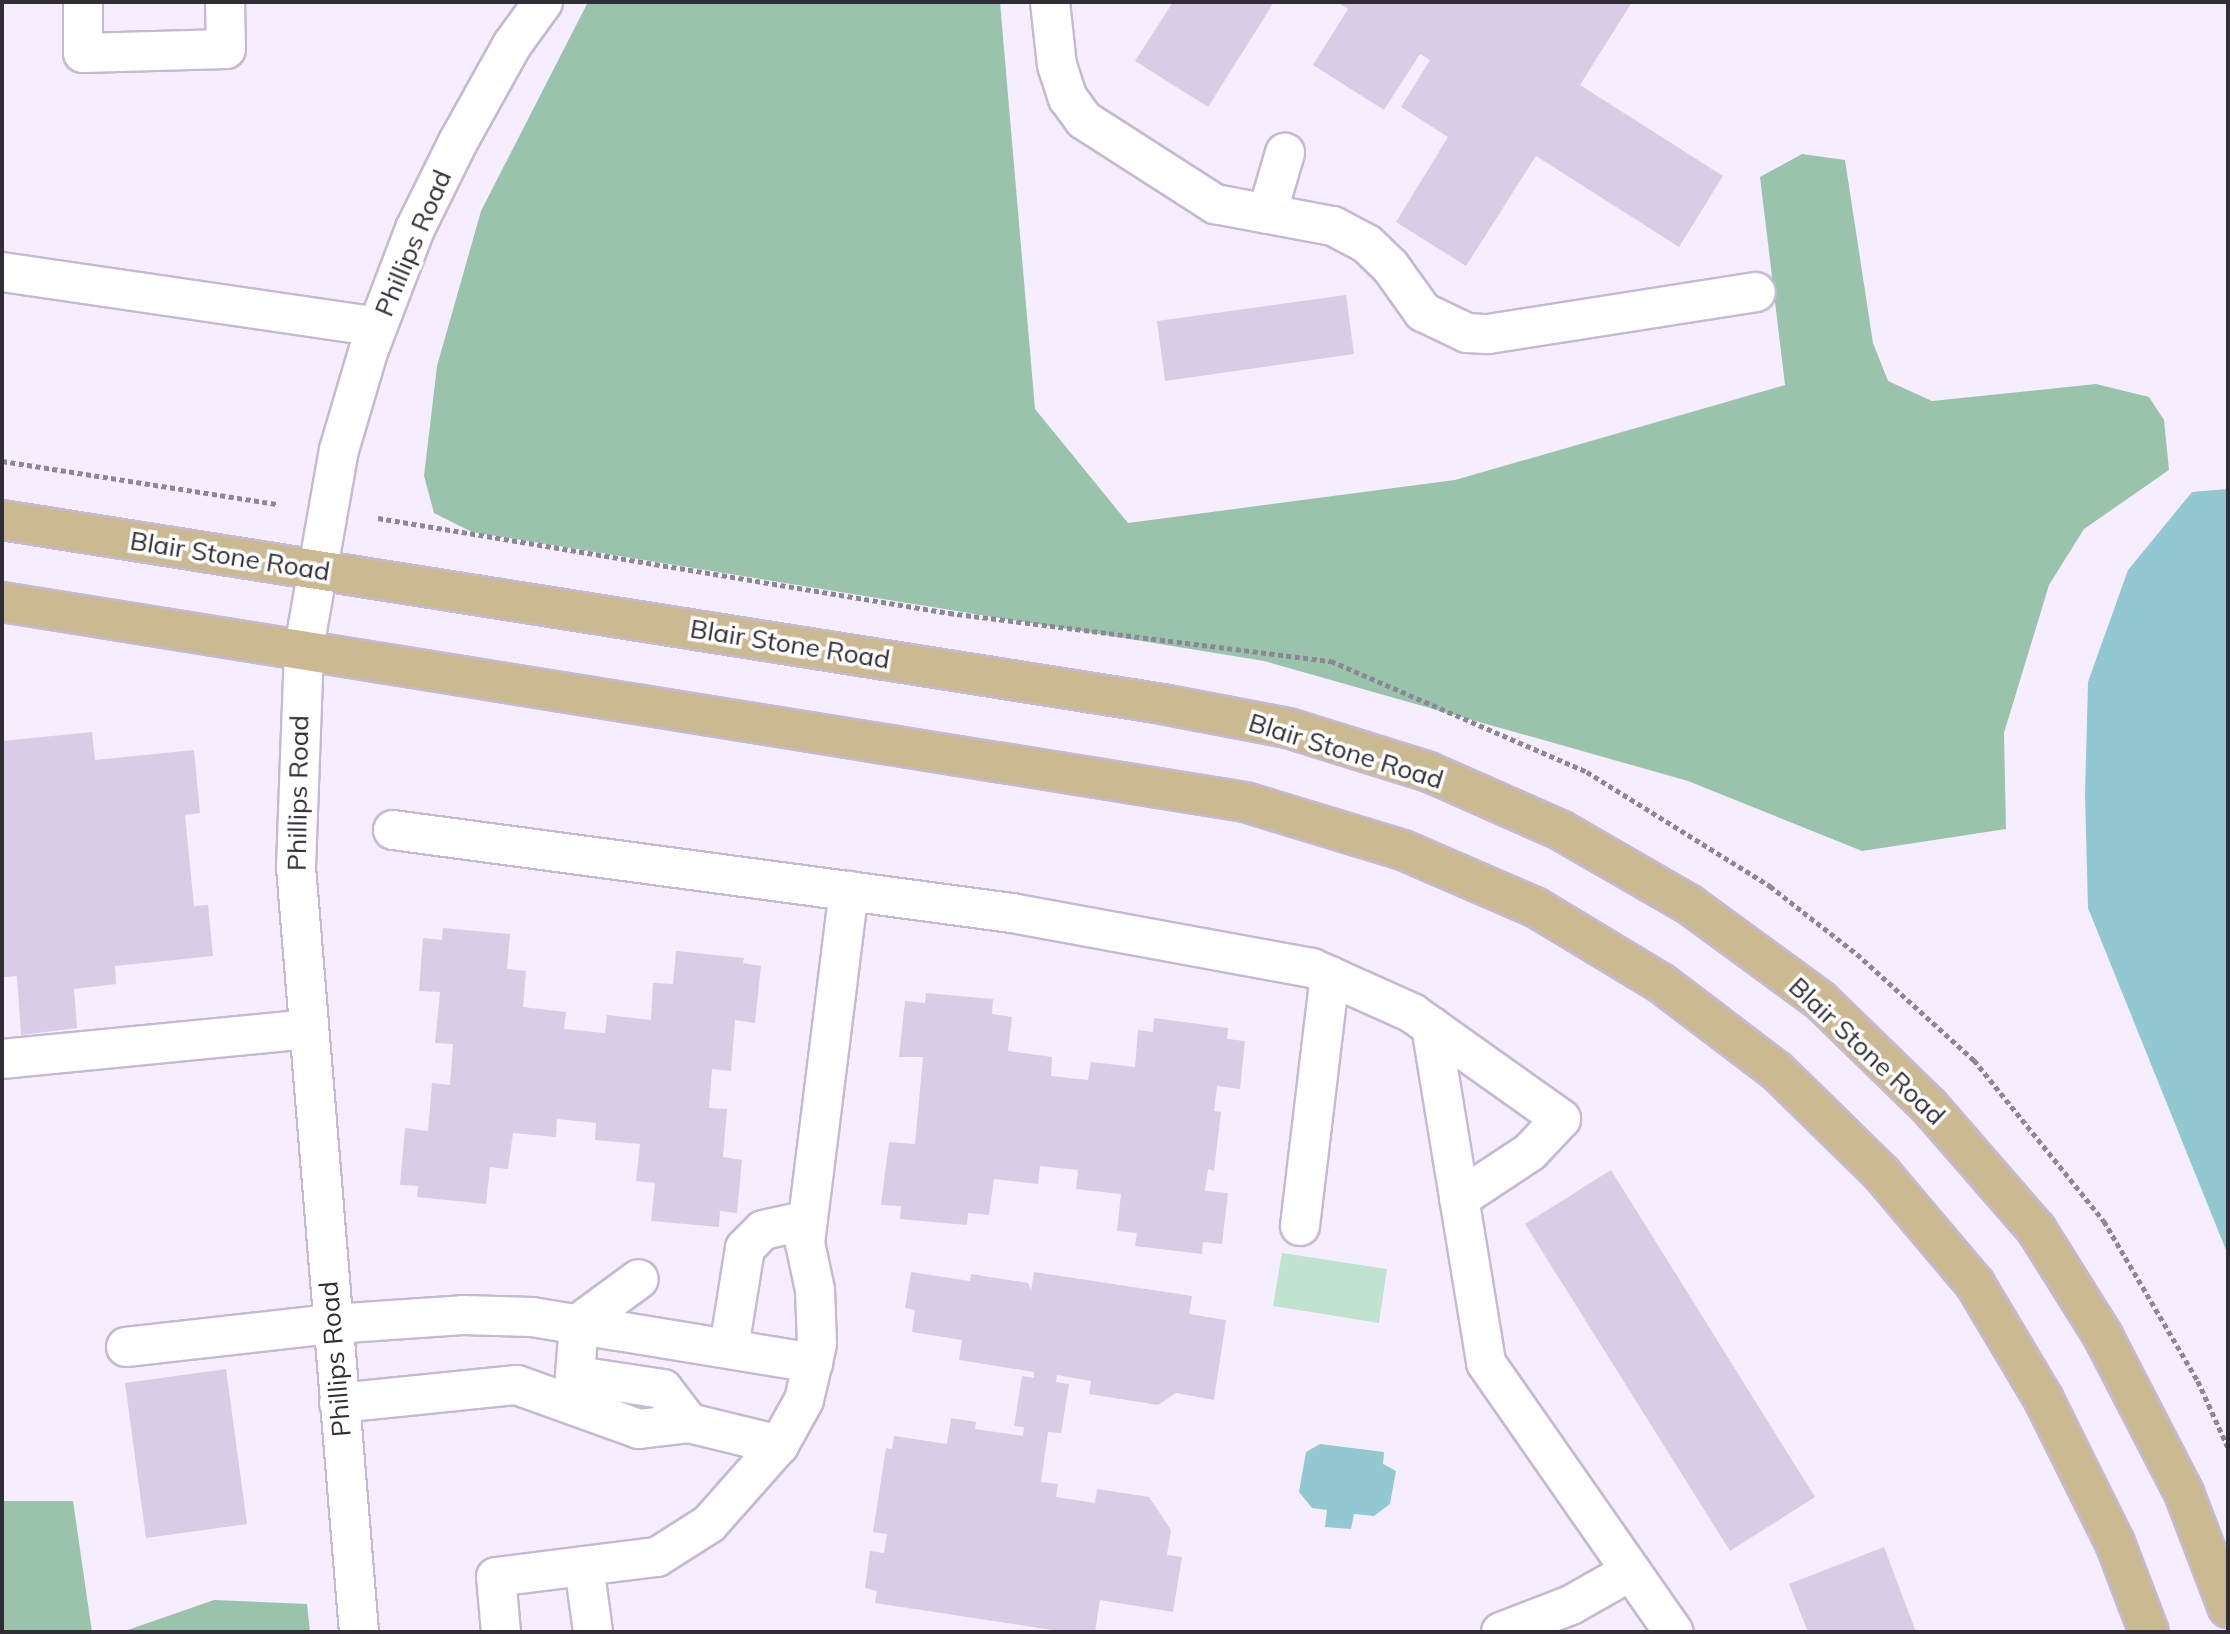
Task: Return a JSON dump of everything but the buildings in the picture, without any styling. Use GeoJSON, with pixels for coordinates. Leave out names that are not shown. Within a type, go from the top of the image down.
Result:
{"type":"FeatureCollection","features":[{"type":"Feature","properties":{"kind":"main road","name":"Blair Stone Road"},"geometry":{"type":"LineString","coordinates":[[2,520],[1149,701],[1289,728],[1429,772],[1562,831],[1690,905],[1821,1001],[1929,1106],[2036,1228],[2103,1336],[2184,1493],[2228,1608]]}},
{"type":"Feature","properties":{"kind":"main road"},"geometry":{"type":"LineString","coordinates":[[2,602],[1245,802],[1403,850],[1535,907],[1661,983],[1777,1071],[1882,1174],[1975,1284],[2043,1398],[2115,1543],[2149,1632]]}},
{"type":"Feature","properties":{"kind":"street"},"geometry":{"type":"LineString","coordinates":[[83,2],[83,53],[226,49],[225,2]]}},
{"type":"Feature","properties":{"kind":"street","name":"Phillips Road"},"geometry":{"type":"LineString","coordinates":[[359,1632],[307,1029],[296,867],[304,649],[315,569],[339,450],[377,327],[415,229],[458,142],[512,45],[542,2]]}},
{"type":"Feature","properties":{"kind":"street"},"geometry":{"type":"LineString","coordinates":[[1049,2],[1057,65],[1068,98],[1084,120],[1215,204],[1333,226],[1367,244],[1390,266],[1423,312],[1467,332],[1488,334],[1756,292]]}},
{"type":"Feature","properties":{"kind":"street"},"geometry":{"type":"LineString","coordinates":[[1267,214],[1285,153]]}},
{"type":"Feature","properties":{"kind":"street"},"geometry":{"type":"LineString","coordinates":[[2,272],[377,327]]}},
{"type":"Feature","properties":{"kind":"street"},"geometry":{"type":"LineString","coordinates":[[393,830],[1012,913],[1218,948],[1312,968],[1431,1026],[1561,1119],[1530,1153],[1459,1199]]}},
{"type":"Feature","properties":{"kind":"street"},"geometry":{"type":"LineString","coordinates":[[501,1632],[496,1577],[657,1557],[709,1524],[779,1445],[804,1401],[813,1363],[816,1303],[805,1243],[849,891]]}},
{"type":"Feature","properties":{"kind":"street"},"geometry":{"type":"LineString","coordinates":[[1300,1226],[1330,976]]}},
{"type":"Feature","properties":{"kind":"street"},"geometry":{"type":"LineString","coordinates":[[1431,1026],[1486,1363],[1674,1632]]}},
{"type":"Feature","properties":{"kind":"street"},"geometry":{"type":"LineString","coordinates":[[2,1059],[307,1029]]}},
{"type":"Feature","properties":{"kind":"street"},"geometry":{"type":"LineString","coordinates":[[729,1348],[745,1248],[763,1230],[808,1220]]}},
{"type":"Feature","properties":{"kind":"street"},"geometry":{"type":"LineString","coordinates":[[579,1323],[639,1279]]}},
{"type":"Feature","properties":{"kind":"street"},"geometry":{"type":"LineString","coordinates":[[126,1348],[332,1324],[464,1315],[579,1323],[813,1363]]}},
{"type":"Feature","properties":{"kind":"street"},"geometry":{"type":"LineString","coordinates":[[575,1389],[579,1323]]}},
{"type":"Feature","properties":{"kind":"street"},"geometry":{"type":"LineString","coordinates":[[339,1403],[517,1385],[575,1389],[639,1429],[689,1423],[779,1445]]}},
{"type":"Feature","properties":{"kind":"street"},"geometry":{"type":"LineString","coordinates":[[584,1566],[593,1632]]}},
{"type":"Feature","properties":{"kind":"street"},"geometry":{"type":"LineString","coordinates":[[1501,1632],[1571,1605],[1631,1571]]}},
{"type":"Feature","properties":{"kind":"path"},"geometry":{"type":"LineString","coordinates":[[2,461],[277,504]]}},
{"type":"Feature","properties":{"kind":"green space"},"geometry":{"type":"Polygon","coordinates":[[[588,2],[1000,2],[1035,409],[1128,523],[1455,480],[1785,385],[1760,177],[1802,154],[1845,160],[1873,343],[1888,381],[1932,401],[2096,384],[2149,397],[2164,420],[2169,470],[2084,529],[2049,585],[2004,733],[2006,829],[1862,851],[1688,781],[1264,661],[472,532],[434,513],[424,476],[437,366],[481,211],[588,2]]]}},
{"type":"Feature","properties":{"kind":"green space"},"geometry":{"type":"Polygon","coordinates":[[[1282,1253],[1387,1269],[1379,1323],[1273,1306],[1282,1253]]]}},
{"type":"Feature","properties":{"kind":"green space"},"geometry":{"type":"Polygon","coordinates":[[[2,1501],[73,1501],[92,1632],[2,1632],[2,1501]]]}},
{"type":"Feature","properties":{"kind":"green space"},"geometry":{"type":"Polygon","coordinates":[[[214,1600],[307,1604],[310,1632],[122,1632],[214,1600]]]}},
{"type":"Feature","properties":{"kind":"water"},"geometry":{"type":"Polygon","coordinates":[[[2228,489],[2228,1255],[2088,908],[2085,795],[2088,682],[2128,570],[2192,492],[2228,489]]]}},
{"type":"Feature","properties":{"kind":"water"},"geometry":{"type":"Polygon","coordinates":[[[1320,1444],[1384,1452],[1383,1464],[1396,1471],[1390,1504],[1374,1516],[1354,1514],[1351,1529],[1325,1527],[1327,1510],[1312,1508],[1299,1492],[1306,1452],[1320,1444]]]}}]}
